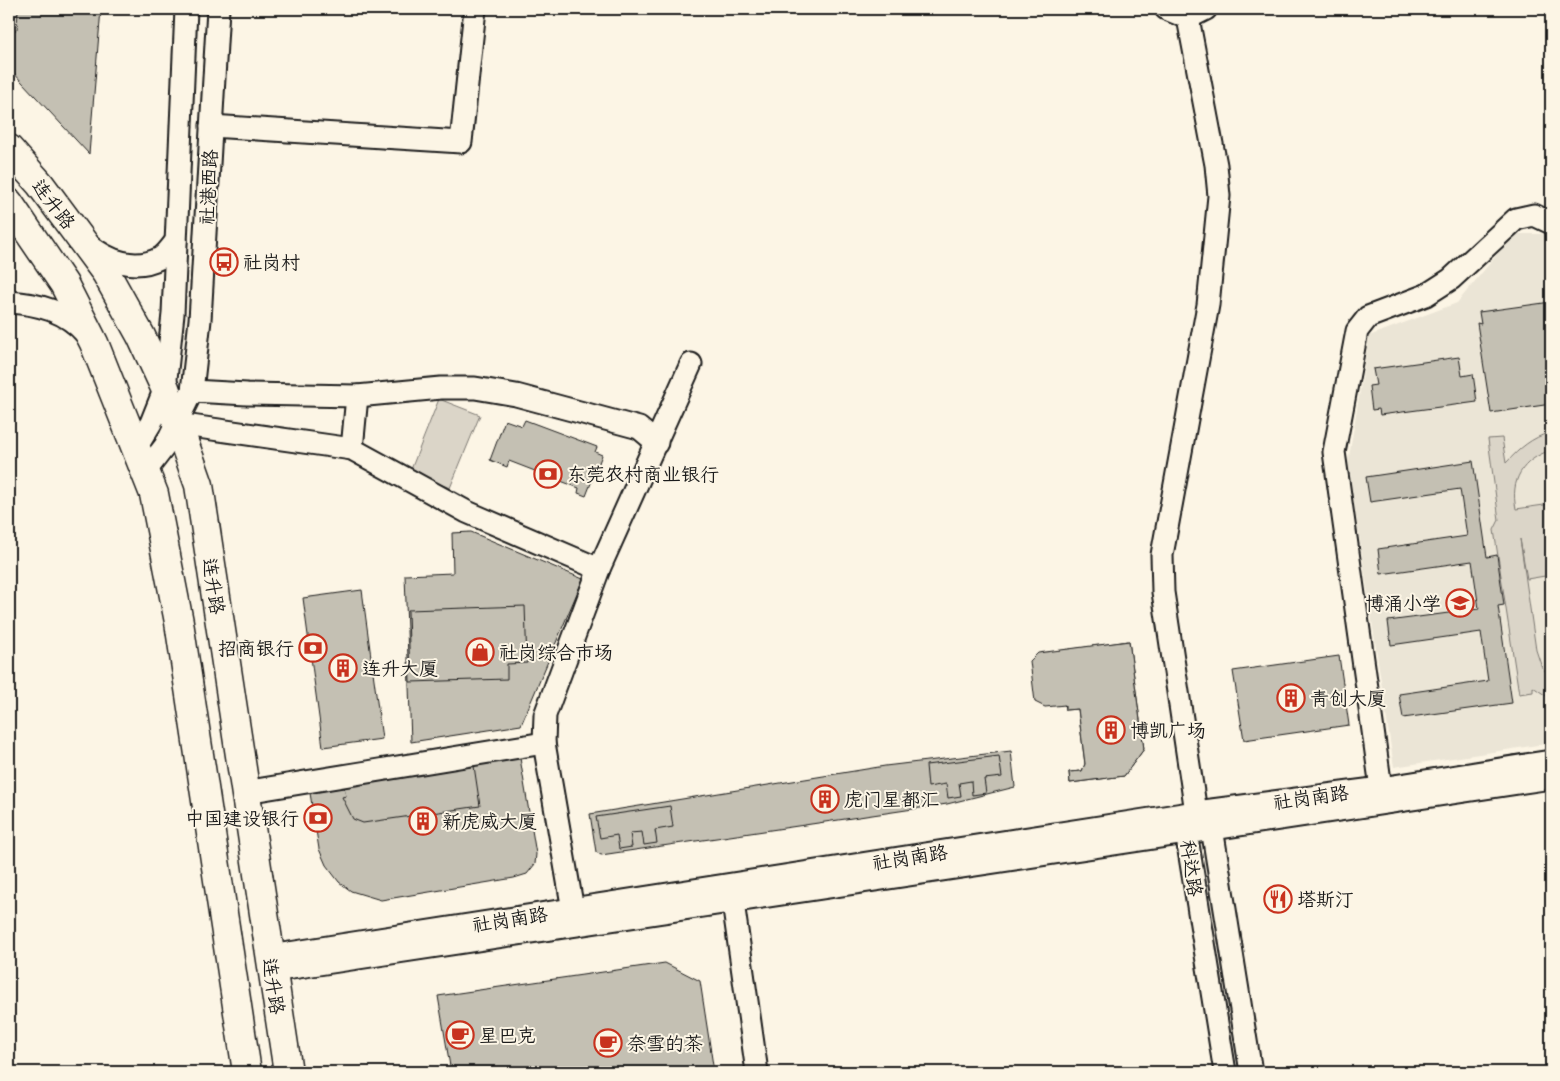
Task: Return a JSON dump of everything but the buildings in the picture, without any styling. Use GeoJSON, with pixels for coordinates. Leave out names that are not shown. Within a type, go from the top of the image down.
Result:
{"type":"FeatureCollection","features":[{"type":"Feature","properties":{"kind":"main road","name":"连升路"},"geometry":{"type":"LineString","coordinates":[[9,149],[40,184],[106,272],[141,336],[165,388],[199,485],[288,1072]]}},
{"type":"Feature","properties":{"kind":"main road","name":"连升路"},"geometry":{"type":"LineString","coordinates":[[9,203],[64,284],[94,343],[154,494],[179,622],[247,1072]]}},
{"type":"Feature","properties":{"kind":"street","name":"社港西路"},"geometry":{"type":"LineString","coordinates":[[140,460],[150,423],[165,388],[173,314],[186,9]]}},
{"type":"Feature","properties":{"kind":"street","name":"社港西路"},"geometry":{"type":"LineString","coordinates":[[140,460],[165,446],[178,424],[192,391],[200,320],[218,9]]}},
{"type":"Feature","properties":{"kind":"street"},"geometry":{"type":"LineString","coordinates":[[211,126],[461,142],[475,9]]}},
{"type":"Feature","properties":{"kind":"street"},"geometry":{"type":"LineString","coordinates":[[1166,9],[1197,13],[1219,196],[1208,305],[1162,554],[1163,592],[1196,812]]}},
{"type":"Feature","properties":{"kind":"street"},"geometry":{"type":"LineString","coordinates":[[1381,788],[1334,452],[1357,331],[1368,317],[1426,295],[1451,279],[1516,219],[1534,215],[1551,223]]}},
{"type":"Feature","properties":{"kind":"street"},"geometry":{"type":"LineString","coordinates":[[78,236],[99,253],[124,264],[144,264],[162,257],[176,241]]}},
{"type":"Feature","properties":{"kind":"street"},"geometry":{"type":"LineString","coordinates":[[9,302],[55,310],[74,321],[94,343]]}},
{"type":"Feature","properties":{"kind":"street"},"geometry":{"type":"LineString","coordinates":[[573,910],[544,743],[545,716],[599,570],[691,364]]}},
{"type":"Feature","properties":{"kind":"street"},"geometry":{"type":"LineString","coordinates":[[192,391],[356,396],[441,388],[475,388],[516,395],[639,428],[657,443]]}},
{"type":"Feature","properties":{"kind":"street"},"geometry":{"type":"LineString","coordinates":[[352,449],[356,396]]}},
{"type":"Feature","properties":{"kind":"street"},"geometry":{"type":"LineString","coordinates":[[178,424],[352,449],[466,512],[599,570]]}},
{"type":"Feature","properties":{"kind":"street"},"geometry":{"type":"LineString","coordinates":[[245,792],[544,743]]}},
{"type":"Feature","properties":{"kind":"street","name":"社岗南路"},"geometry":{"type":"LineString","coordinates":[[271,964],[573,910],[732,893],[1196,812],[1381,788],[1551,761]]}},
{"type":"Feature","properties":{"kind":"street","name":"社岗南路"},"geometry":{"type":"LineString","coordinates":[[271,964],[732,893],[1186,832],[1551,778]]}},
{"type":"Feature","properties":{"kind":"street","name":"科达路"},"geometry":{"type":"LineString","coordinates":[[1225,1072],[1186,832],[1196,812],[1212,828],[1251,1072]]}},
{"type":"Feature","properties":{"kind":"street"},"geometry":{"type":"LineString","coordinates":[[732,893],[757,1072]]}},
{"type":"Feature","properties":{"kind":"shaded area","name":"博涌小学"},"geometry":{"type":"Polygon","coordinates":[[[1514,234],[1546,234],[1551,244],[1551,743],[1394,767],[1348,463],[1369,336],[1457,303],[1514,234]]]}},
{"type":"Feature","properties":{"kind":"shaded area"},"geometry":{"type":"Polygon","coordinates":[[[439,399],[480,415],[450,488],[410,472],[439,399]]]}},
{"type":"Feature","properties":{"kind":"shaded area"},"geometry":{"type":"Polygon","coordinates":[[[1551,432],[1551,450],[1532,459],[1520,472],[1515,489],[1515,499],[1516,509],[1551,504],[1551,575],[1527,579],[1520,539],[1536,650],[1542,668],[1551,676],[1551,699],[1533,687],[1533,692],[1519,694],[1494,530],[1499,520],[1488,439],[1502,438],[1506,463],[1526,444],[1551,432]]]}},
{"type":"Feature","properties":{"kind":"place","name":"社岗村"},"geometry":{"type":"Point","coordinates":[224,262]}},
{"type":"Feature","properties":{"kind":"place","name":"东莞农村商业银行"},"geometry":{"type":"Point","coordinates":[548,474]}},
{"type":"Feature","properties":{"kind":"place","name":"博涌小学"},"geometry":{"type":"Point","coordinates":[1460,603]}},
{"type":"Feature","properties":{"kind":"place","name":"招商银行"},"geometry":{"type":"Point","coordinates":[313,648]}},
{"type":"Feature","properties":{"kind":"place","name":"社岗综合市场"},"geometry":{"type":"Point","coordinates":[480,652]}},
{"type":"Feature","properties":{"kind":"place","name":"连升大厦"},"geometry":{"type":"Point","coordinates":[343,668]}},
{"type":"Feature","properties":{"kind":"place","name":"青创大厦"},"geometry":{"type":"Point","coordinates":[1291,698]}},
{"type":"Feature","properties":{"kind":"place","name":"博凯广场"},"geometry":{"type":"Point","coordinates":[1111,730]}},
{"type":"Feature","properties":{"kind":"place","name":"虎门星都汇"},"geometry":{"type":"Point","coordinates":[825,799]}},
{"type":"Feature","properties":{"kind":"place","name":"中国建设银行"},"geometry":{"type":"Point","coordinates":[318,818]}},
{"type":"Feature","properties":{"kind":"place","name":"新虎威大厦"},"geometry":{"type":"Point","coordinates":[423,821]}},
{"type":"Feature","properties":{"kind":"place","name":"塔斯汀"},"geometry":{"type":"Point","coordinates":[1278,899]}},
{"type":"Feature","properties":{"kind":"place","name":"星巴克"},"geometry":{"type":"Point","coordinates":[460,1035]}},
{"type":"Feature","properties":{"kind":"place","name":"奈雪的茶"},"geometry":{"type":"Point","coordinates":[608,1043]}}]}
